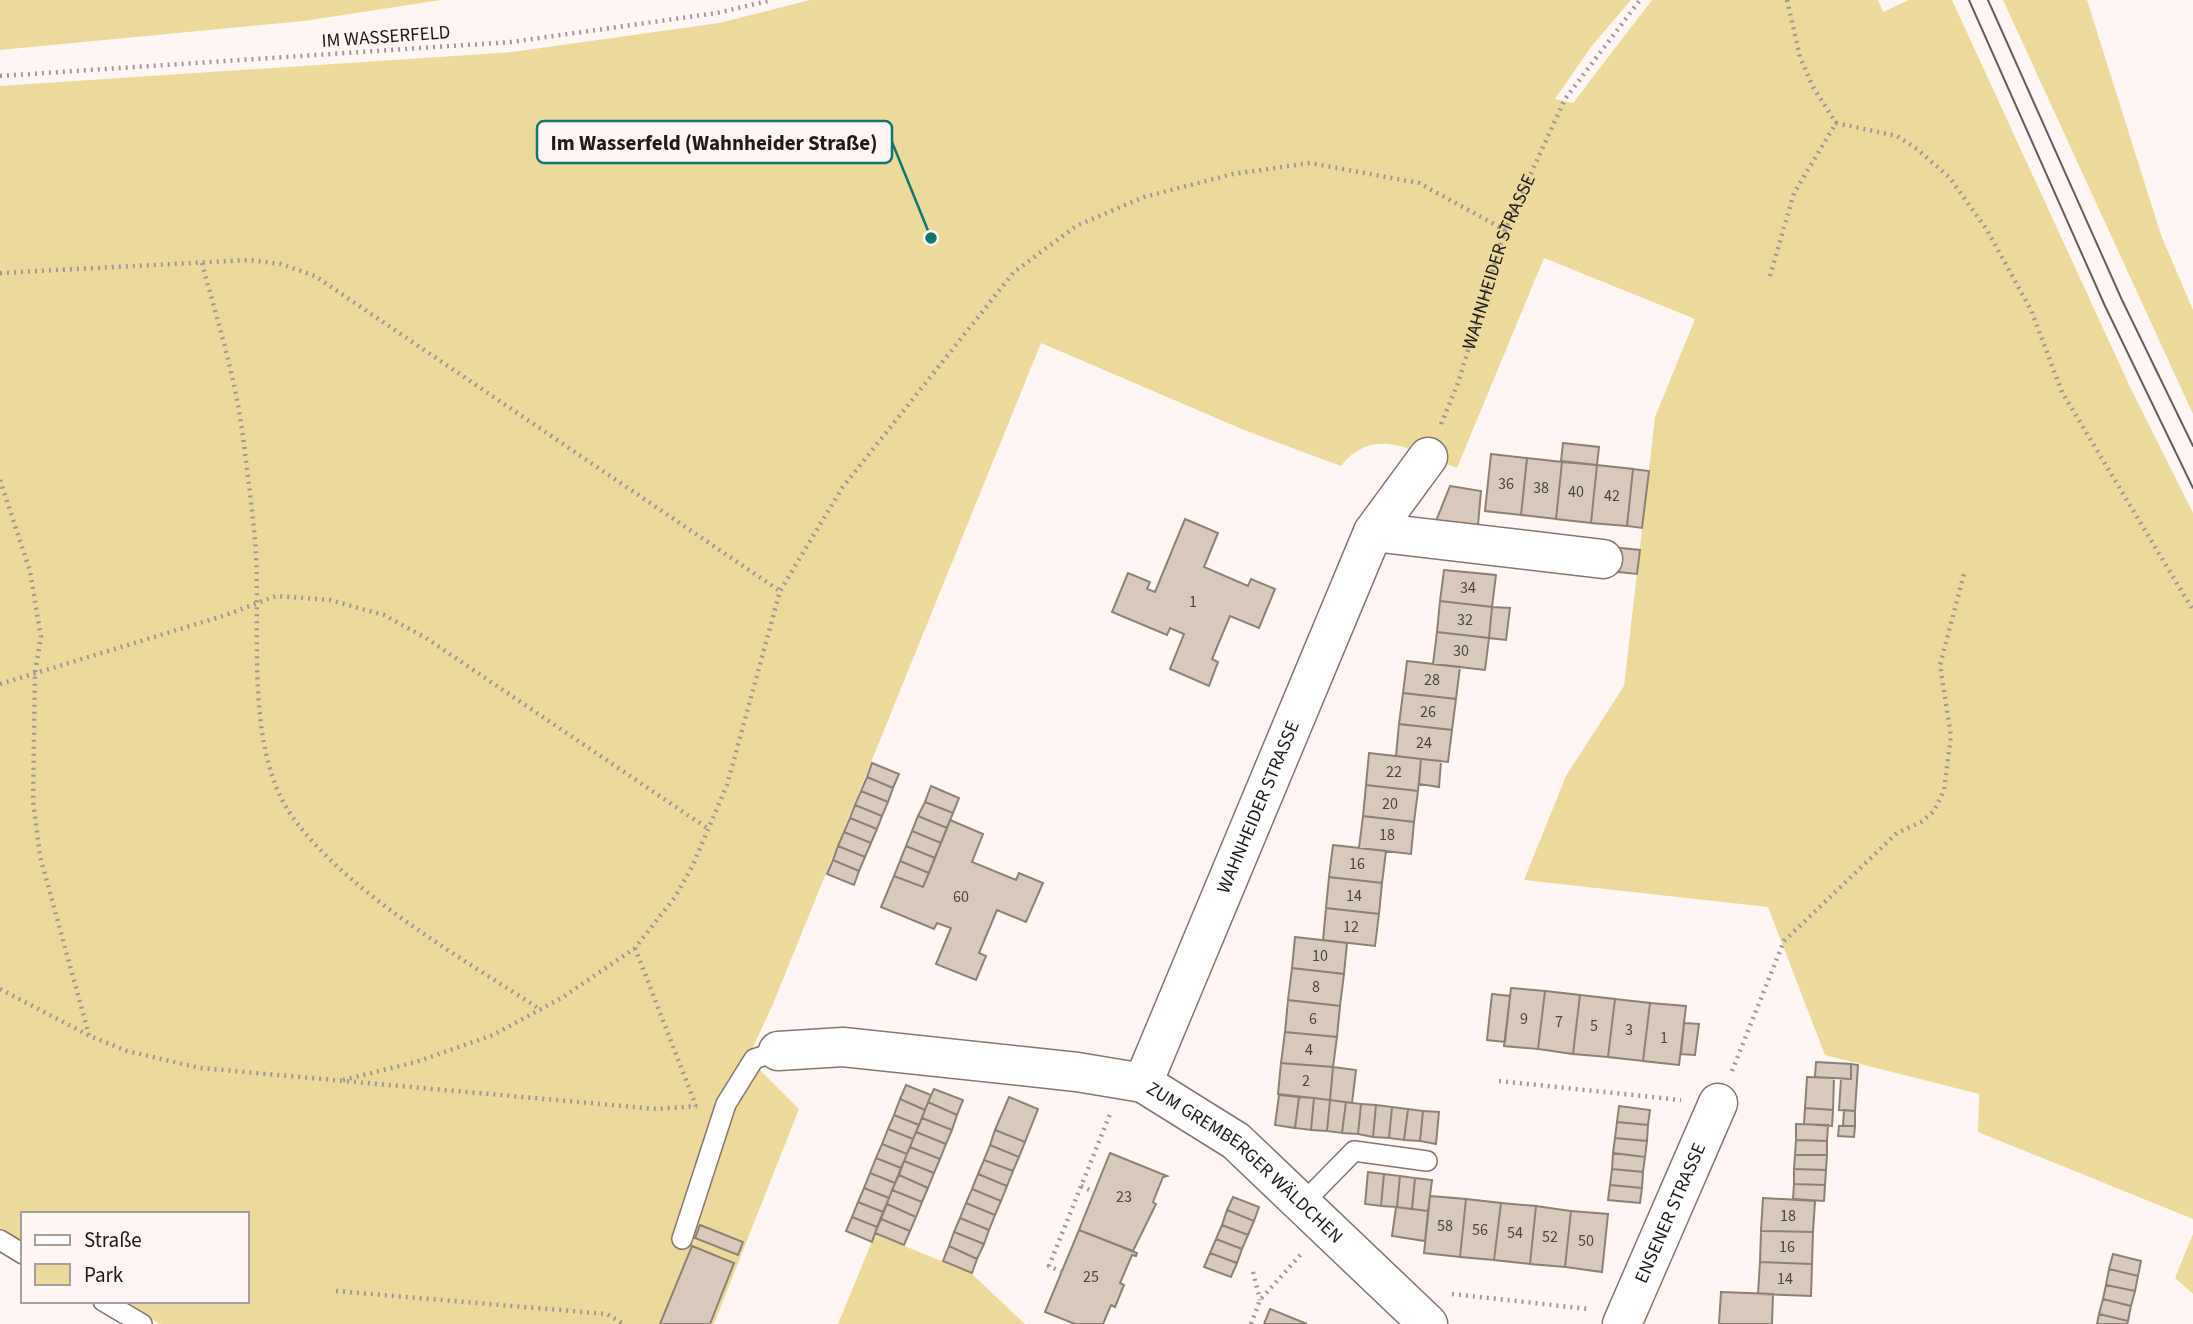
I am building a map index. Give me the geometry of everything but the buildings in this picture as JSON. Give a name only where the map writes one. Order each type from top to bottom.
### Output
[{"type":"street","name":"WAHNHEIDER STRASSE","points":[[1133,1081],[1373,532],[1428,457]]},
{"type":"street","points":[[1373,532],[1603,559]]},
{"type":"street","name":"ZUM GREMBERGER WÄLDCHEN","points":[[778,1051],[843,1047],[1133,1081],[1236,1140],[1315,1215],[1437,1309]]},
{"type":"street","name":"ENSENER STRASSE","points":[[1624,1319],[1717,1103]]},
{"type":"lane","points":[[682,1239],[726,1104],[754,1059],[778,1051]]},
{"type":"lane","points":[[1315,1215],[1354,1152],[1427,1161]]},
{"type":"lane","points":[[0,1240],[21,1253]]},
{"type":"lane","points":[[106,1303],[142,1324]]},
{"type":"path","name":"IM WASSERFELD","points":[[0,76],[511,42],[717,13],[772,0]]},
{"type":"path","name":"WAHNHEIDER STRASSE","points":[[1428,457],[1458,383],[1505,230],[1565,99],[1640,0]]},
{"type":"path","points":[[1787,0],[1800,57],[1813,87],[1836,123],[1897,136],[1917,149],[1950,178],[1987,230],[2031,310],[2062,392],[2193,610]]},
{"type":"path","points":[[1770,276],[1794,193],[1836,123]]},
{"type":"path","points":[[344,1080],[416,1062],[493,1035],[541,1010],[635,948],[675,897],[692,867],[727,785],[780,591],[842,488],[1014,272],[1076,226],[1144,197],[1233,174],[1310,163],[1419,183],[1505,230]]},
{"type":"path","points":[[0,273],[249,260],[281,264],[315,276],[780,591]]},
{"type":"path","points":[[202,263],[241,421],[254,533],[261,738],[276,784],[293,818],[331,860],[416,928],[541,1010]]},
{"type":"path","points":[[0,480],[30,571],[41,637],[35,672],[33,801],[40,856],[90,1036]]},
{"type":"path","points":[[1499,1082],[1717,1103],[1784,941],[1897,833],[1921,822],[1934,811],[1944,790],[1951,736],[1940,665],[1964,574]]},
{"type":"path","points":[[0,684],[257,605],[276,596],[330,600],[384,615],[426,639],[707,828]]},
{"type":"path","points":[[635,948],[696,1106]]},
{"type":"path","points":[[0,989],[90,1036],[127,1051],[200,1068],[656,1109],[726,1104]]},
{"type":"path","points":[[1062,1272],[1049,1266],[1081,1186],[1133,1081]]},
{"type":"path","points":[[1081,1186],[1094,1192]]},
{"type":"path","points":[[1251,1324],[1260,1300],[1315,1215]]},
{"type":"path","points":[[1253,1272],[1260,1300]]},
{"type":"path","points":[[336,1291],[607,1314],[623,1324]]},
{"type":"path","points":[[1437,1309],[1624,1319]]},
{"type":"green space","points":[[0,0],[441,0],[304,21],[0,50]]},
{"type":"green space","points":[[810,0],[1631,0],[1591,47],[1555,99],[1573,103],[1652,0],[1878,0],[1883,12],[1909,0],[1952,0],[2131,389],[2193,513],[2193,1219],[1978,1132],[1979,1094],[1825,1055],[1768,907],[1524,880],[1566,776],[1624,686],[1655,417],[1695,319],[1544,258],[1457,468],[1411,449],[1381,444],[1367,446],[1354,453],[1341,466],[1244,430],[1041,343],[773,1004],[748,1058],[799,1109],[714,1324],[161,1324],[121,1303],[248,1303],[248,1212],[21,1212],[21,1243],[0,1228],[0,86],[512,52],[719,23]]},
{"type":"green space","points":[[2003,0],[2087,0],[2161,235],[2193,310],[2193,414]]},
{"type":"green space","points":[[875,1234],[971,1273],[1025,1324],[838,1324]]},
{"type":"green space","points":[[2193,1234],[2193,1294],[2175,1278]]},
{"type":"tram line","points":[[1969,0],[2105,306],[2193,488]]},
{"type":"tram line","points":[[1988,0],[2122,300],[2193,446]]},
{"type":"place","name":"Im Wasserfeld (Wahnheider Straße)","points":[[931,238]]}]
